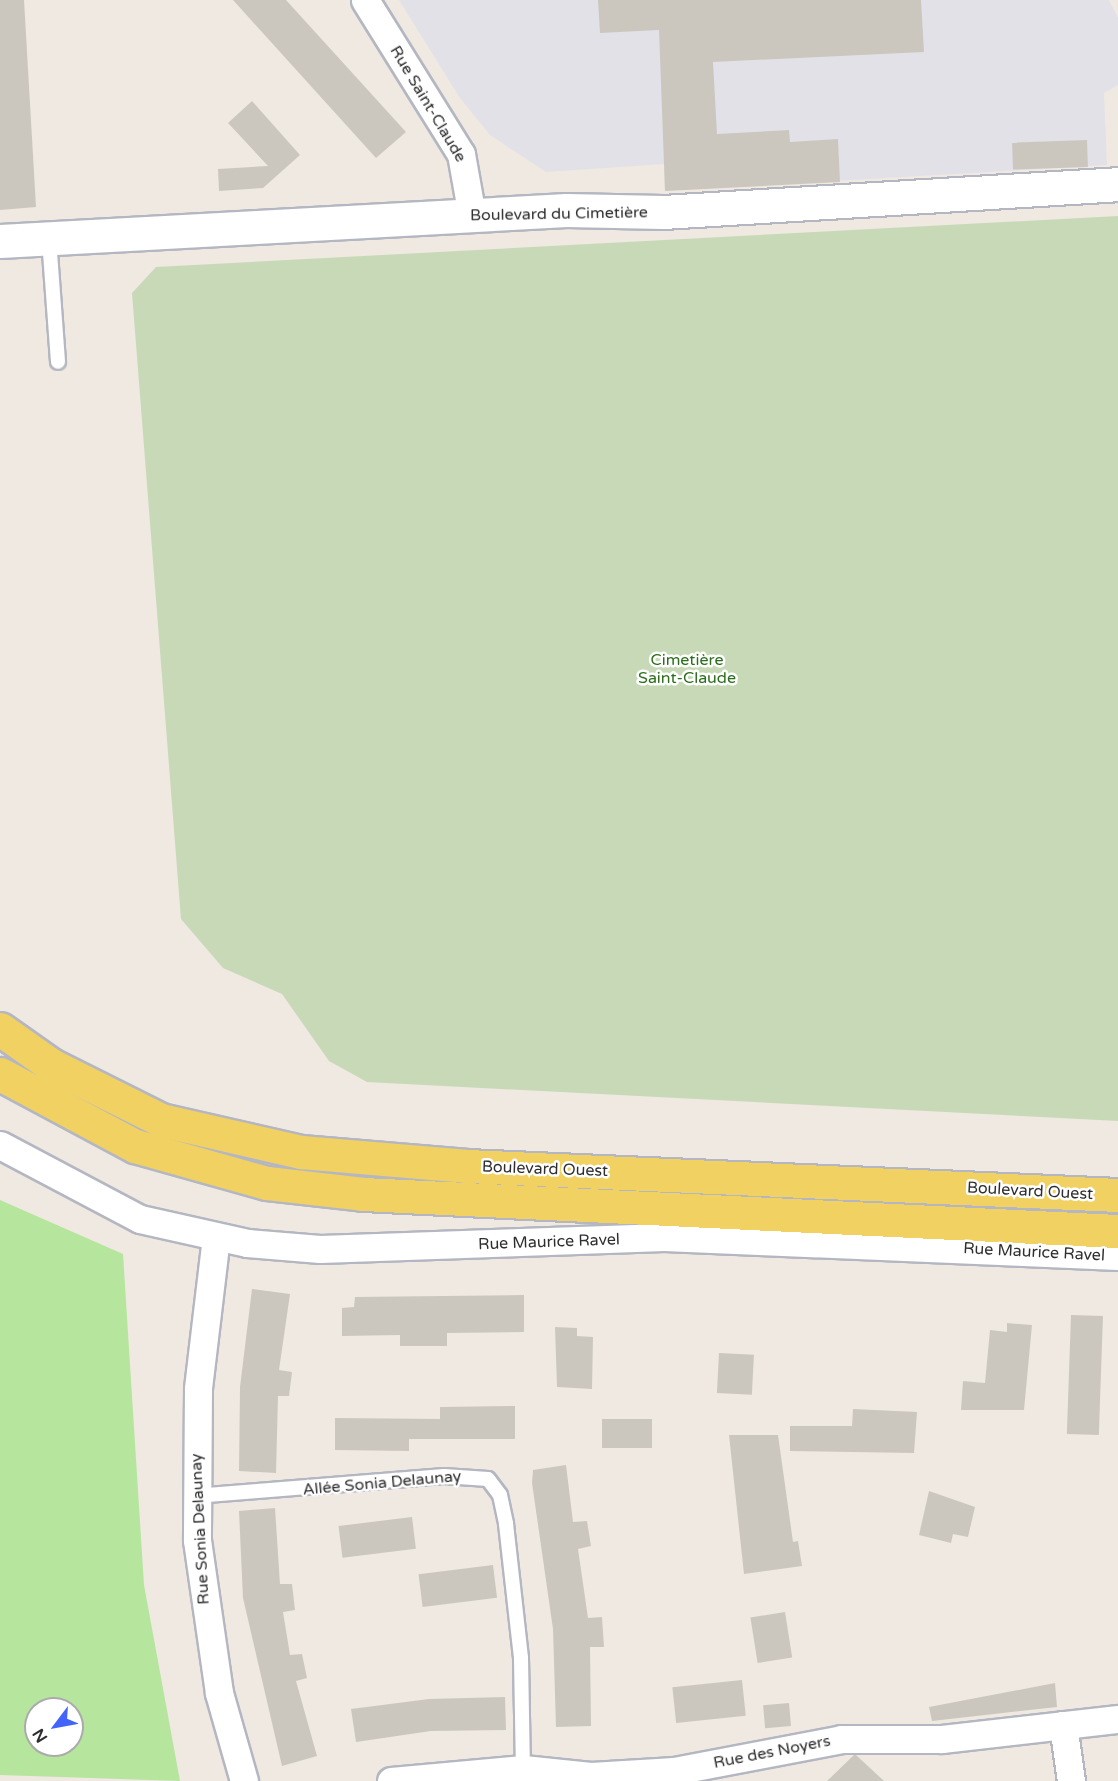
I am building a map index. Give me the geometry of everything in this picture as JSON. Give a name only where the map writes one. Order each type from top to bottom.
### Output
[{"type":"main road","name":"Boulevard Ouest","points":[[0,1029],[78,1079],[160,1120],[206,1133],[301,1152],[467,1166],[1118,1195]]},
{"type":"main road","name":"Boulevard Ouest","points":[[0,1074],[135,1146],[267,1183],[363,1194],[1118,1231]]},
{"type":"street","name":"Rue Saint-Claude","points":[[365,0],[461,154],[472,216]]},
{"type":"street","name":"Boulevard du Cimetière","points":[[0,241],[472,216],[663,212],[1118,184]]},
{"type":"street","name":"Rue Maurice Ravel","points":[[0,1145],[140,1219],[216,1237],[320,1249],[664,1237],[1118,1256]]},
{"type":"street","name":"Rue Sonia Delaunay","points":[[216,1237],[198,1389],[195,1496],[205,1616],[243,1781]]},
{"type":"street","name":"Rue des Noyers","points":[[406,1780],[523,1769],[591,1776],[674,1771],[841,1739],[942,1739],[1118,1719]]},
{"type":"street","points":[[1063,1725],[1071,1781]]},
{"type":"lane","points":[[49,239],[58,362]]},
{"type":"lane","name":"Allée Sonia Delaunay","points":[[195,1496],[444,1476],[488,1479],[500,1495],[506,1524],[521,1658],[523,1769]]},
{"type":"shaded area","points":[[399,0],[1109,0],[1118,18],[1118,85],[1104,93],[1107,165],[665,191],[664,164],[546,172],[490,135],[460,98]]},
{"type":"green space","name":"Cimetière Saint-Claude","points":[[1118,216],[1118,1121],[367,1082],[329,1061],[282,994],[223,968],[181,919],[132,293],[156,267]]},
{"type":"green space","points":[[0,1200],[123,1254],[144,1585],[180,1781],[0,1775]]},
{"type":"building","points":[[0,0],[24,0],[36,207],[0,210]]},
{"type":"building","points":[[233,0],[286,0],[406,132],[376,158]]},
{"type":"building","points":[[598,0],[921,0],[924,52],[713,62],[717,134],[789,130],[790,142],[838,139],[840,182],[665,191],[659,30],[600,33]]},
{"type":"building","points":[[252,101],[300,155],[263,188],[219,191],[218,169],[268,166],[228,123]]},
{"type":"building","points":[[1087,140],[1088,167],[1013,170],[1012,143]]},
{"type":"building","points":[[252,1289],[290,1294],[279,1370],[292,1372],[289,1396],[278,1396],[276,1473],[239,1471],[240,1387]]},
{"type":"building","points":[[524,1295],[524,1332],[447,1333],[447,1346],[400,1346],[400,1335],[342,1336],[342,1308],[354,1307],[355,1297]]},
{"type":"building","points":[[1071,1315],[1103,1316],[1099,1435],[1067,1434]]},
{"type":"building","points":[[1007,1323],[1032,1325],[1024,1410],[961,1410],[963,1381],[985,1383],[990,1330],[1007,1332]]},
{"type":"building","points":[[555,1327],[577,1328],[577,1336],[593,1337],[592,1389],[557,1387]]},
{"type":"building","points":[[719,1353],[754,1355],[752,1395],[717,1393]]},
{"type":"building","points":[[515,1406],[515,1439],[409,1439],[409,1451],[335,1450],[335,1418],[440,1419],[440,1407]]},
{"type":"building","points":[[853,1409],[917,1412],[914,1453],[790,1451],[790,1426],[852,1426]]},
{"type":"building","points":[[602,1419],[652,1419],[652,1448],[602,1448]]},
{"type":"building","points":[[729,1435],[778,1435],[793,1542],[798,1541],[802,1566],[744,1574]]},
{"type":"building","points":[[566,1465],[573,1522],[587,1521],[591,1546],[578,1549],[588,1618],[602,1617],[604,1647],[590,1647],[591,1726],[556,1727],[553,1629],[532,1483],[533,1470]]},
{"type":"building","points":[[929,1491],[975,1507],[968,1537],[953,1534],[951,1543],[919,1535]]},
{"type":"building","points":[[275,1508],[280,1584],[292,1584],[295,1610],[283,1612],[290,1655],[302,1654],[307,1678],[296,1681],[317,1756],[282,1766],[243,1598],[239,1511]]},
{"type":"building","points":[[412,1517],[416,1549],[342,1558],[339,1526]]},
{"type":"building","points":[[493,1565],[497,1598],[423,1607],[419,1574]]},
{"type":"building","points":[[785,1612],[792,1657],[758,1663],[750,1617]]},
{"type":"building","points":[[742,1680],[746,1716],[676,1723],[672,1687]]},
{"type":"building","points":[[1055,1683],[1057,1707],[932,1721],[929,1707]]},
{"type":"building","points":[[505,1697],[506,1730],[431,1731],[356,1742],[351,1709],[429,1699]]},
{"type":"building","points":[[789,1703],[791,1726],[765,1728],[763,1705]]},
{"type":"building","points":[[856,1755],[884,1781],[827,1781]]}]
